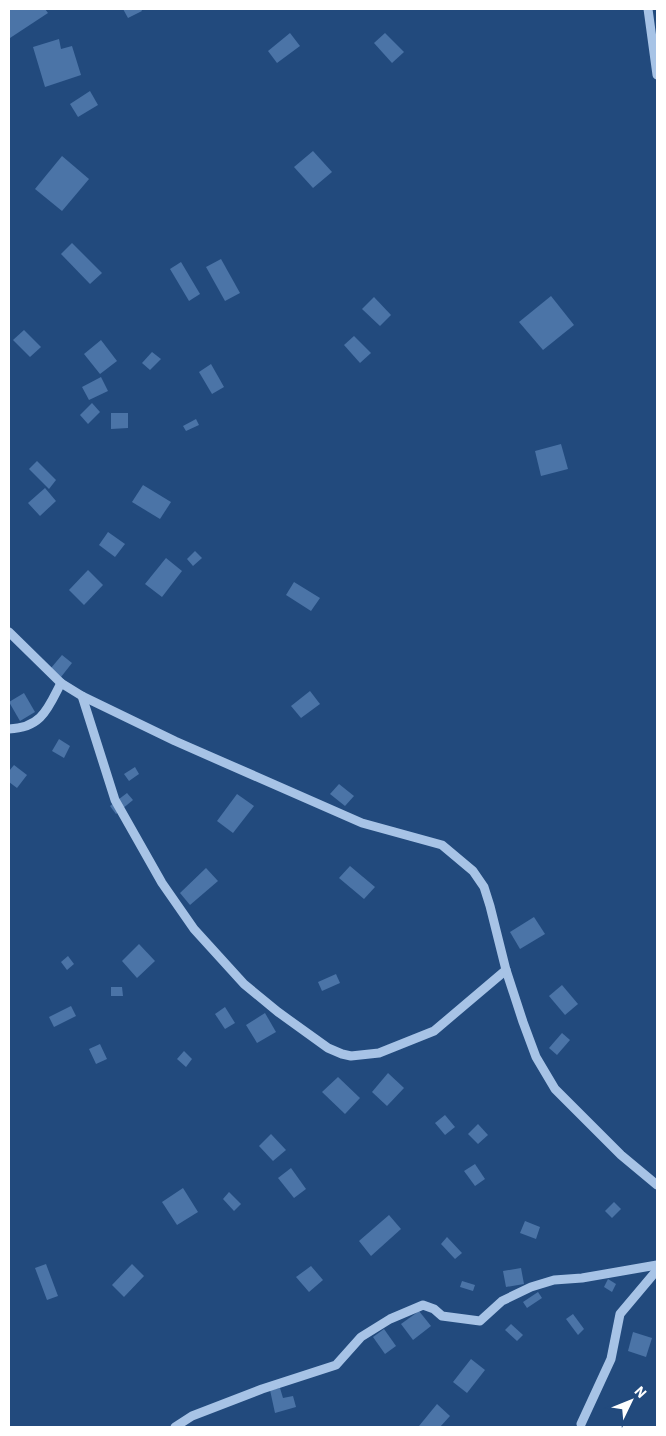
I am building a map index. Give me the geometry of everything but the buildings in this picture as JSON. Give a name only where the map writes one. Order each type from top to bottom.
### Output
[{"type":"street","points":[[648,9],[657,75]]},
{"type":"street","points":[[9,632],[61,683],[82,696],[175,742],[362,823],[442,845],[473,871],[484,888],[506,970],[536,1056],[555,1089],[621,1155],[657,1185]]},
{"type":"street","points":[[9,729],[21,728],[44,716],[61,683]]},
{"type":"street","points":[[82,696],[116,800],[162,883],[194,929],[244,984],[278,1012],[328,1048],[351,1056],[380,1053],[434,1031],[506,970]]},
{"type":"street","points":[[175,1427],[192,1416],[262,1389],[336,1365],[361,1337],[390,1319],[423,1305],[434,1309],[442,1316],[480,1321],[502,1301],[530,1287],[554,1280],[582,1278],[657,1265]]},
{"type":"street","points":[[581,1424],[611,1360],[620,1314],[657,1270]]}]
